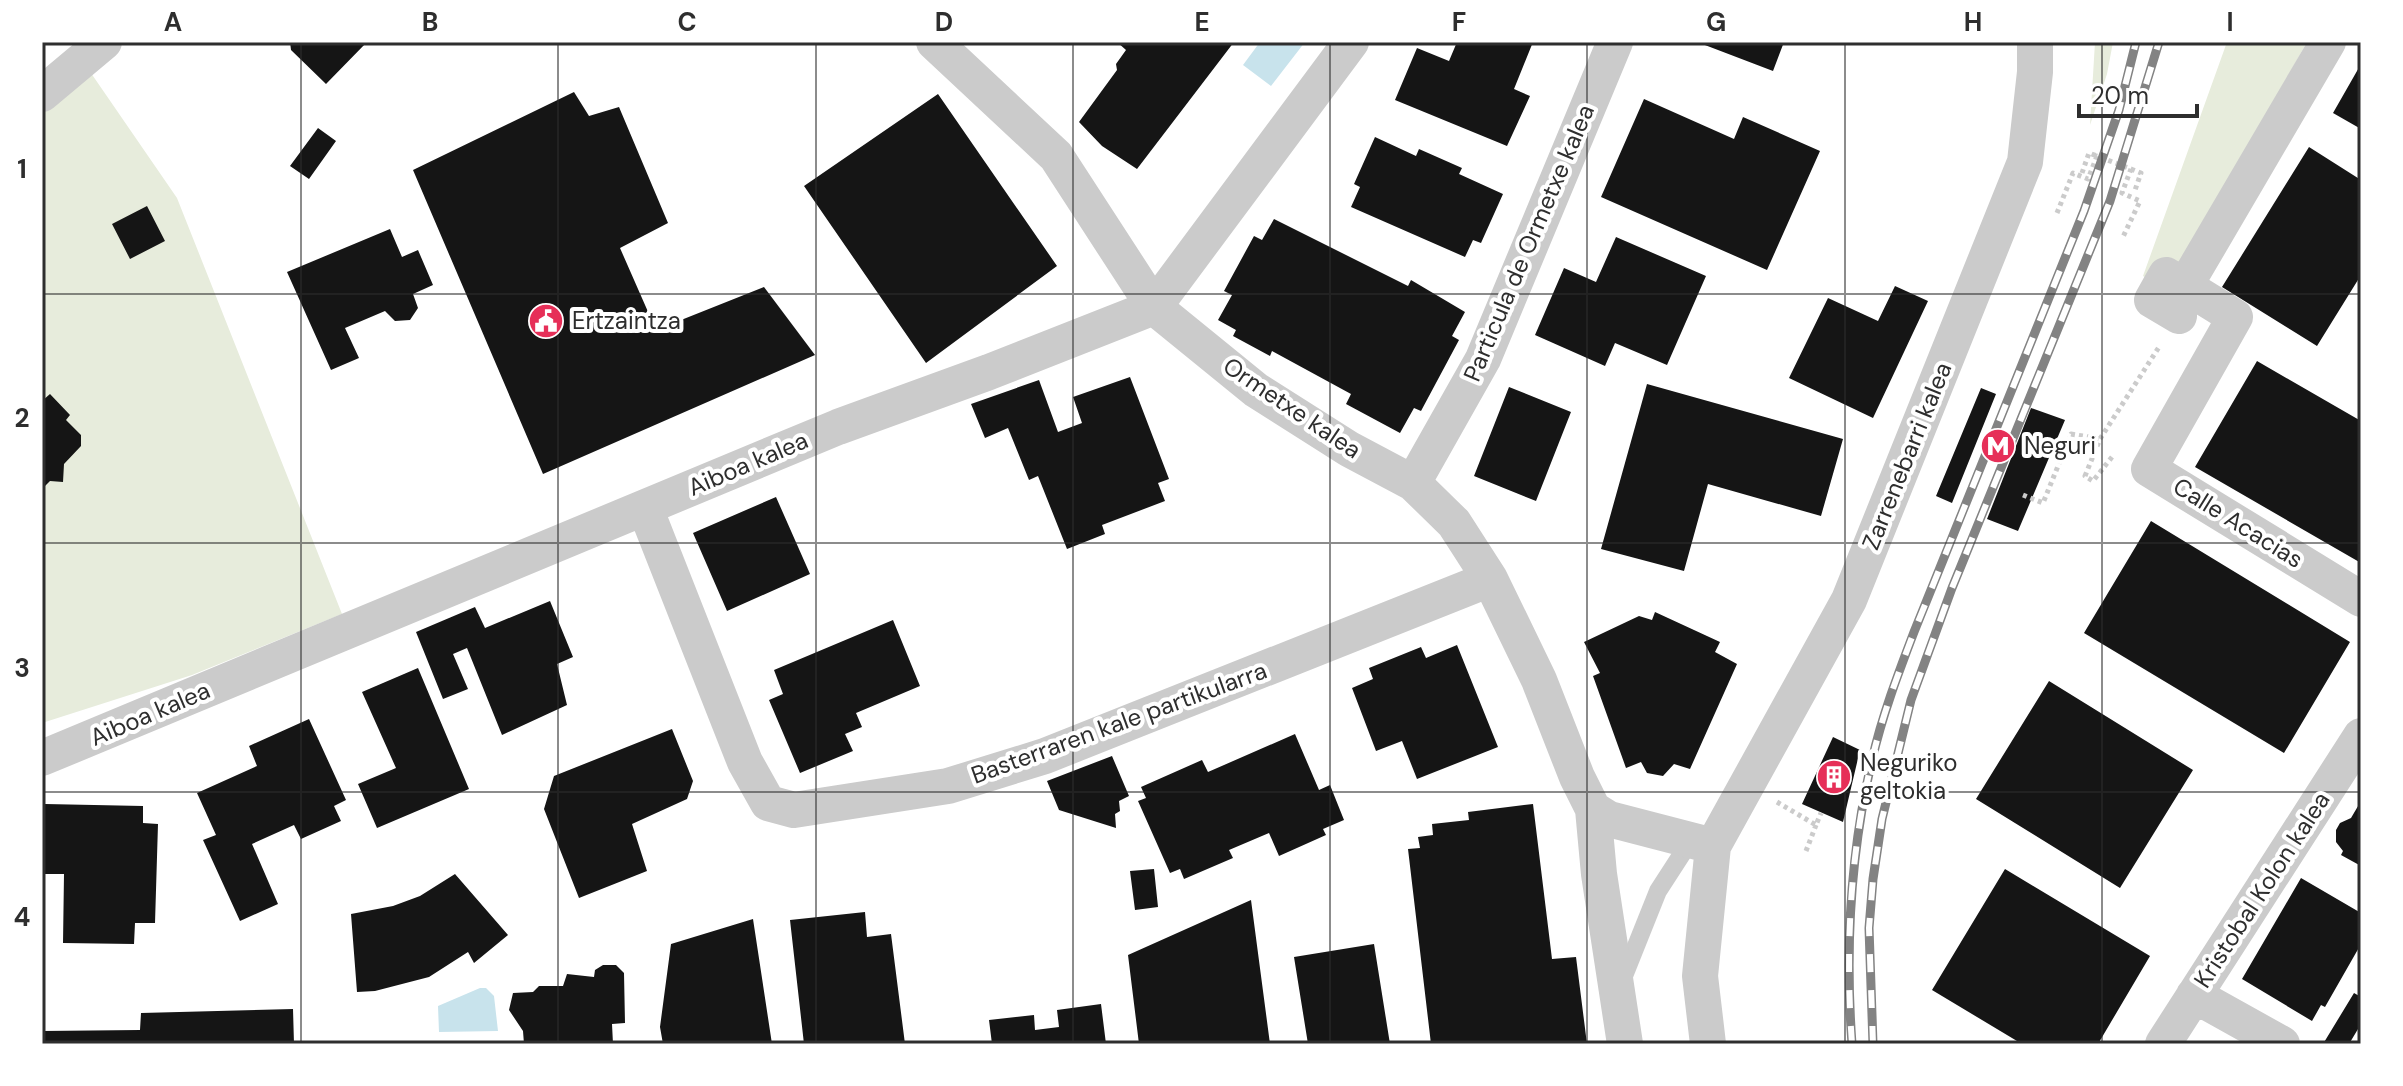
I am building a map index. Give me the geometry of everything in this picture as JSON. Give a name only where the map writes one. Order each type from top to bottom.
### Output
[{"type":"street","points":[[42,94],[104,42]]},
{"type":"street","name":"Ormetxe kalea","points":[[934,42],[1056,156],[1154,307],[1256,390],[1349,449],[1413,483],[1454,523],[1490,579],[1539,680],[1577,777],[1593,809]]},
{"type":"street","points":[[1154,307],[1351,42]]},
{"type":"street","name":"Particula de Ormetxe kalea","points":[[1413,483],[1483,359],[1615,42]]},
{"type":"street","name":"Zarrenebarri kalea","points":[[1702,843],[1749,785],[1849,600],[2025,162],[2035,72],[2035,42]]},
{"type":"street","name":"Calle Acacias","points":[[2328,42],[2182,301],[2235,317],[2149,469],[2361,599]]},
{"type":"street","name":"Aiboa kalea","points":[[42,758],[838,427],[1154,307]]},
{"type":"street","name":"Basterraren kale partikularra","points":[[645,508],[745,762],[768,803],[794,810],[948,786],[1045,756],[1490,579]]},
{"type":"street","name":"Kristobal Kolon kalea","points":[[2163,1044],[2361,736]]},
{"type":"street","points":[[1593,809],[1609,819],[1702,843],[1700,976],[1708,1044]]},
{"type":"street","points":[[1593,809],[1599,874],[1625,1044]]},
{"type":"street","points":[[1599,874],[1611,847],[1644,828]]},
{"type":"street","points":[[2194,995],[2282,1044]]},
{"type":"lane","points":[[1616,994],[1658,891],[1702,843]]},
{"type":"path","points":[[2082,173],[2089,153],[2141,173],[2135,190]]},
{"type":"path","points":[[2057,213],[2073,173],[2088,179],[2097,156]]},
{"type":"path","points":[[2122,239],[2140,201],[2122,193],[2131,169]]},
{"type":"path","points":[[2023,495],[2043,503],[2071,434],[2100,439],[2085,476],[2093,481],[2120,446]]},
{"type":"path","points":[[1749,785],[1816,825]]},
{"type":"path","points":[[1806,851],[1821,813]]},
{"type":"green space","points":[[2095,42],[2113,42],[2107,74],[2090,125]]},
{"type":"green space","points":[[2227,42],[2307,42],[2167,290],[2143,276]]},
{"type":"green space","points":[[82,60],[177,198],[342,614],[192,675],[42,723],[42,97]]},
{"type":"water","points":[[1260,42],[1305,42],[1271,86],[1243,65]]},
{"type":"water","points":[[486,988],[494,996],[498,1031],[439,1032],[438,1006]]},
{"type":"building","points":[[290,42],[367,42],[326,84],[291,50]]},
{"type":"building","points":[[1117,42],[1234,42],[1137,169],[1102,146],[1079,122],[1117,70],[1116,64],[1126,50]]},
{"type":"building","points":[[1457,42],[1533,42],[1514,89],[1530,96],[1507,146],[1395,100],[1417,48],[1449,61]]},
{"type":"building","points":[[1697,42],[1784,42],[1773,71]]},
{"type":"building","points":[[2361,64],[2361,129],[2333,113]]},
{"type":"building","points":[[574,92],[589,116],[619,107],[668,223],[620,248],[656,330],[764,287],[815,355],[543,474],[413,170]]},
{"type":"building","points":[[938,94],[1057,266],[926,363],[804,186]]},
{"type":"building","points":[[1644,99],[1734,139],[1743,117],[1820,151],[1767,270],[1601,197]]},
{"type":"building","points":[[318,128],[336,141],[309,179],[290,166]]},
{"type":"building","points":[[1375,137],[1416,156],[1419,149],[1462,168],[1459,174],[1503,194],[1481,243],[1473,240],[1465,257],[1351,207],[1360,187],[1354,184]]},
{"type":"building","points":[[2309,147],[2361,180],[2361,275],[2317,346],[2222,287]]},
{"type":"building","points":[[147,206],[165,241],[130,259],[112,224]]},
{"type":"building","points":[[1274,219],[1408,286],[1411,280],[1465,312],[1452,336],[1459,340],[1421,411],[1414,408],[1400,433],[1346,404],[1351,394],[1272,351],[1270,356],[1233,336],[1236,330],[1218,320],[1232,295],[1224,291],[1254,236],[1262,240]]},
{"type":"building","points":[[390,229],[402,257],[418,250],[433,285],[413,294],[418,308],[410,320],[395,321],[385,311],[345,328],[359,358],[331,370],[287,272]]},
{"type":"building","points":[[1616,237],[1706,276],[1667,365],[1615,343],[1605,366],[1535,335],[1564,268],[1596,282]]},
{"type":"building","points":[[1895,286],[1928,301],[1873,418],[1789,378],[1828,298],[1878,321]]},
{"type":"building","points":[[2257,361],[2361,421],[2361,563],[2195,467]]},
{"type":"building","points":[[1130,377],[1169,479],[1158,483],[1165,501],[1102,525],[1105,534],[1067,549],[1038,476],[1029,480],[1008,428],[985,438],[971,404],[1039,380],[1058,432],[1082,423],[1073,397]]},
{"type":"building","points":[[1647,384],[1843,439],[1821,516],[1708,484],[1684,571],[1601,549]]},
{"type":"building","points":[[1509,387],[1571,412],[1536,501],[1474,476]]},
{"type":"building","points":[[1981,388],[1996,394],[1952,503],[1936,496]]},
{"type":"building","points":[[50,394],[70,415],[66,420],[81,435],[81,446],[64,464],[63,482],[50,481],[42,489],[42,401]]},
{"type":"building","points":[[2031,408],[2065,420],[2018,531],[1987,519]]},
{"type":"building","points":[[776,497],[810,574],[727,611],[693,533]]},
{"type":"building","points":[[2151,521],[2350,642],[2284,753],[2084,633]]},
{"type":"building","points":[[550,601],[573,657],[557,664],[567,705],[502,735],[467,648],[453,654],[468,689],[443,699],[416,632],[475,607],[485,628]]},
{"type":"building","points":[[1655,612],[1720,642],[1715,652],[1737,664],[1690,769],[1674,764],[1663,776],[1647,773],[1641,762],[1626,768],[1593,676],[1600,673],[1584,642],[1639,616],[1652,620]]},
{"type":"building","points":[[893,620],[920,686],[856,713],[862,727],[845,734],[853,751],[800,773],[769,700],[783,694],[774,670]]},
{"type":"building","points":[[1457,645],[1498,747],[1417,779],[1402,741],[1376,751],[1352,688],[1373,679],[1369,668],[1421,647],[1426,658]]},
{"type":"building","points":[[418,668],[469,789],[377,828],[358,784],[396,768],[362,692]]},
{"type":"building","points":[[2049,681],[2193,770],[2120,888],[1976,799]]},
{"type":"building","points":[[309,719],[346,800],[334,806],[341,821],[301,839],[294,825],[252,844],[278,904],[240,921],[203,840],[216,835],[197,793],[257,766],[249,746]]},
{"type":"building","points":[[672,729],[693,781],[687,799],[632,824],[647,871],[579,898],[544,809],[554,776]]},
{"type":"building","points":[[1295,734],[1319,790],[1330,785],[1344,820],[1323,829],[1326,835],[1279,856],[1269,833],[1229,850],[1233,858],[1184,879],[1180,869],[1170,873],[1138,801],[1146,798],[1141,787],[1202,760],[1208,772]]},
{"type":"building","name":"Neguriko geltokia","points":[[1833,737],[1860,750],[1843,822],[1802,804]]},
{"type":"building","points":[[1112,756],[1129,796],[1119,801],[1120,811],[1115,814],[1116,828],[1059,810],[1047,781]]},
{"type":"building","points":[[2361,801],[2361,866],[2341,855],[2343,851],[2336,842],[2336,830],[2340,823],[2351,818]]},
{"type":"building","points":[[45,804],[143,806],[143,823],[158,824],[155,923],[135,923],[134,944],[63,943],[64,874],[44,874]]},
{"type":"building","points":[[1533,804],[1552,959],[1576,957],[1587,1044],[1431,1044],[1408,849],[1420,848],[1418,837],[1433,835],[1432,824],[1469,820],[1468,812]]},
{"type":"building","points":[[1154,869],[1158,907],[1135,910],[1130,871]]},
{"type":"building","points":[[2005,869],[2150,956],[2098,1044],[2022,1044],[1932,990]]},
{"type":"building","points":[[455,874],[508,935],[474,963],[468,952],[429,977],[375,991],[357,992],[351,914],[393,906],[420,896]]},
{"type":"building","points":[[2301,878],[2361,913],[2361,944],[2325,1007],[2321,1005],[2312,1021],[2242,979]]},
{"type":"building","points":[[1251,900],[1270,1044],[1139,1044],[1128,955]]},
{"type":"building","points":[[865,912],[867,937],[891,934],[905,1044],[804,1044],[790,920]]},
{"type":"building","points":[[753,919],[772,1044],[663,1044],[660,1027],[671,944]]},
{"type":"building","points":[[1374,944],[1390,1044],[1308,1044],[1294,957]]},
{"type":"building","points":[[603,965],[616,965],[624,973],[625,1023],[612,1024],[613,1044],[524,1044],[523,1031],[509,1010],[513,993],[533,992],[539,986],[563,986],[567,974],[594,977],[595,970]]},
{"type":"building","points":[[2354,993],[2361,997],[2361,1024],[2349,1044],[2323,1044]]},
{"type":"building","points":[[1101,1004],[1106,1044],[992,1044],[989,1020],[1034,1015],[1035,1030],[1059,1027],[1057,1010]]},
{"type":"building","points":[[293,1009],[294,1044],[42,1044],[42,1031],[140,1030],[141,1013]]},
{"type":"railway","points":[[1852,1044],[1849,937],[1854,866],[1865,795],[1881,727],[1914,632],[2084,211],[2119,110],[2136,42]]},
{"type":"railway","points":[[1873,1044],[1869,928],[1873,879],[1882,819],[1911,700],[1952,588],[2110,201],[2159,42]]},
{"type":"place","name":"Ertzaintza","points":[[546,321]]},
{"type":"place","name":"Neguri","points":[[1998,446]]},
{"type":"place","name":"Neguriko geltokia","points":[[1834,777]]}]
